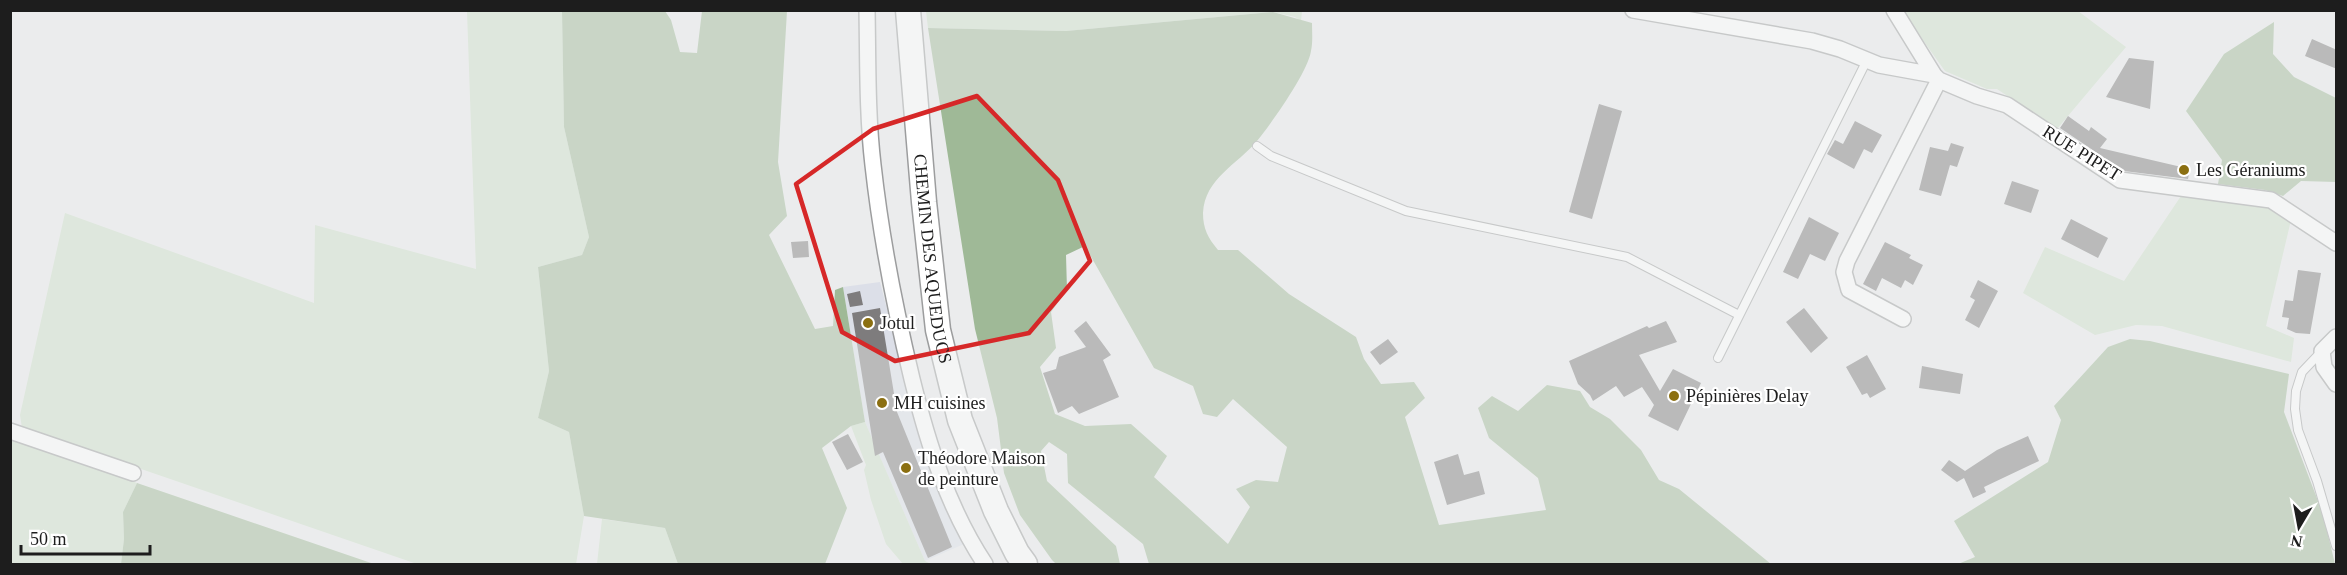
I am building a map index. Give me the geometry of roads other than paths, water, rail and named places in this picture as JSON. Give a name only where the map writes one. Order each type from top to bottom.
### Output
[{"type":"main road","name":"CHEMIN DES AQUEDUCS","points":[[908,10],[926,223],[938,330],[960,420],[996,511],[1025,564]]},
{"type":"street","points":[[867,10],[872,163],[886,261],[905,348],[932,452],[945,488],[970,543],[985,564]]},
{"type":"street","name":"RUE PIPET","points":[[1633,10],[1812,41],[1879,64],[1937,77],[1977,96],[2007,105],[2120,180],[2271,200],[2337,243]]},
{"type":"street","points":[[1894,10],[1937,77],[1847,261],[1844,272],[1849,290],[1903,319]]},
{"type":"street","points":[[2337,337],[2322,351],[2324,367],[2337,384]]},
{"type":"street","points":[[10,431],[133,473]]},
{"type":"lane","points":[[1718,358],[1867,60]]},
{"type":"lane","points":[[1257,146],[1271,156],[1406,211],[1627,257],[1739,315]]},
{"type":"lane","points":[[2322,351],[2302,372],[2296,391],[2295,409],[2298,430],[2337,546]]},
{"type":"place","name":"Les Géraniums","points":[[2184,170]]},
{"type":"place","name":"Jotul","points":[[868,323]]},
{"type":"place","name":"Pépinières Delay","points":[[1674,396]]},
{"type":"place","name":"MH cuisines","points":[[882,403]]},
{"type":"place","name":"Théodore Maison de peinture","points":[[906,468]]}]
